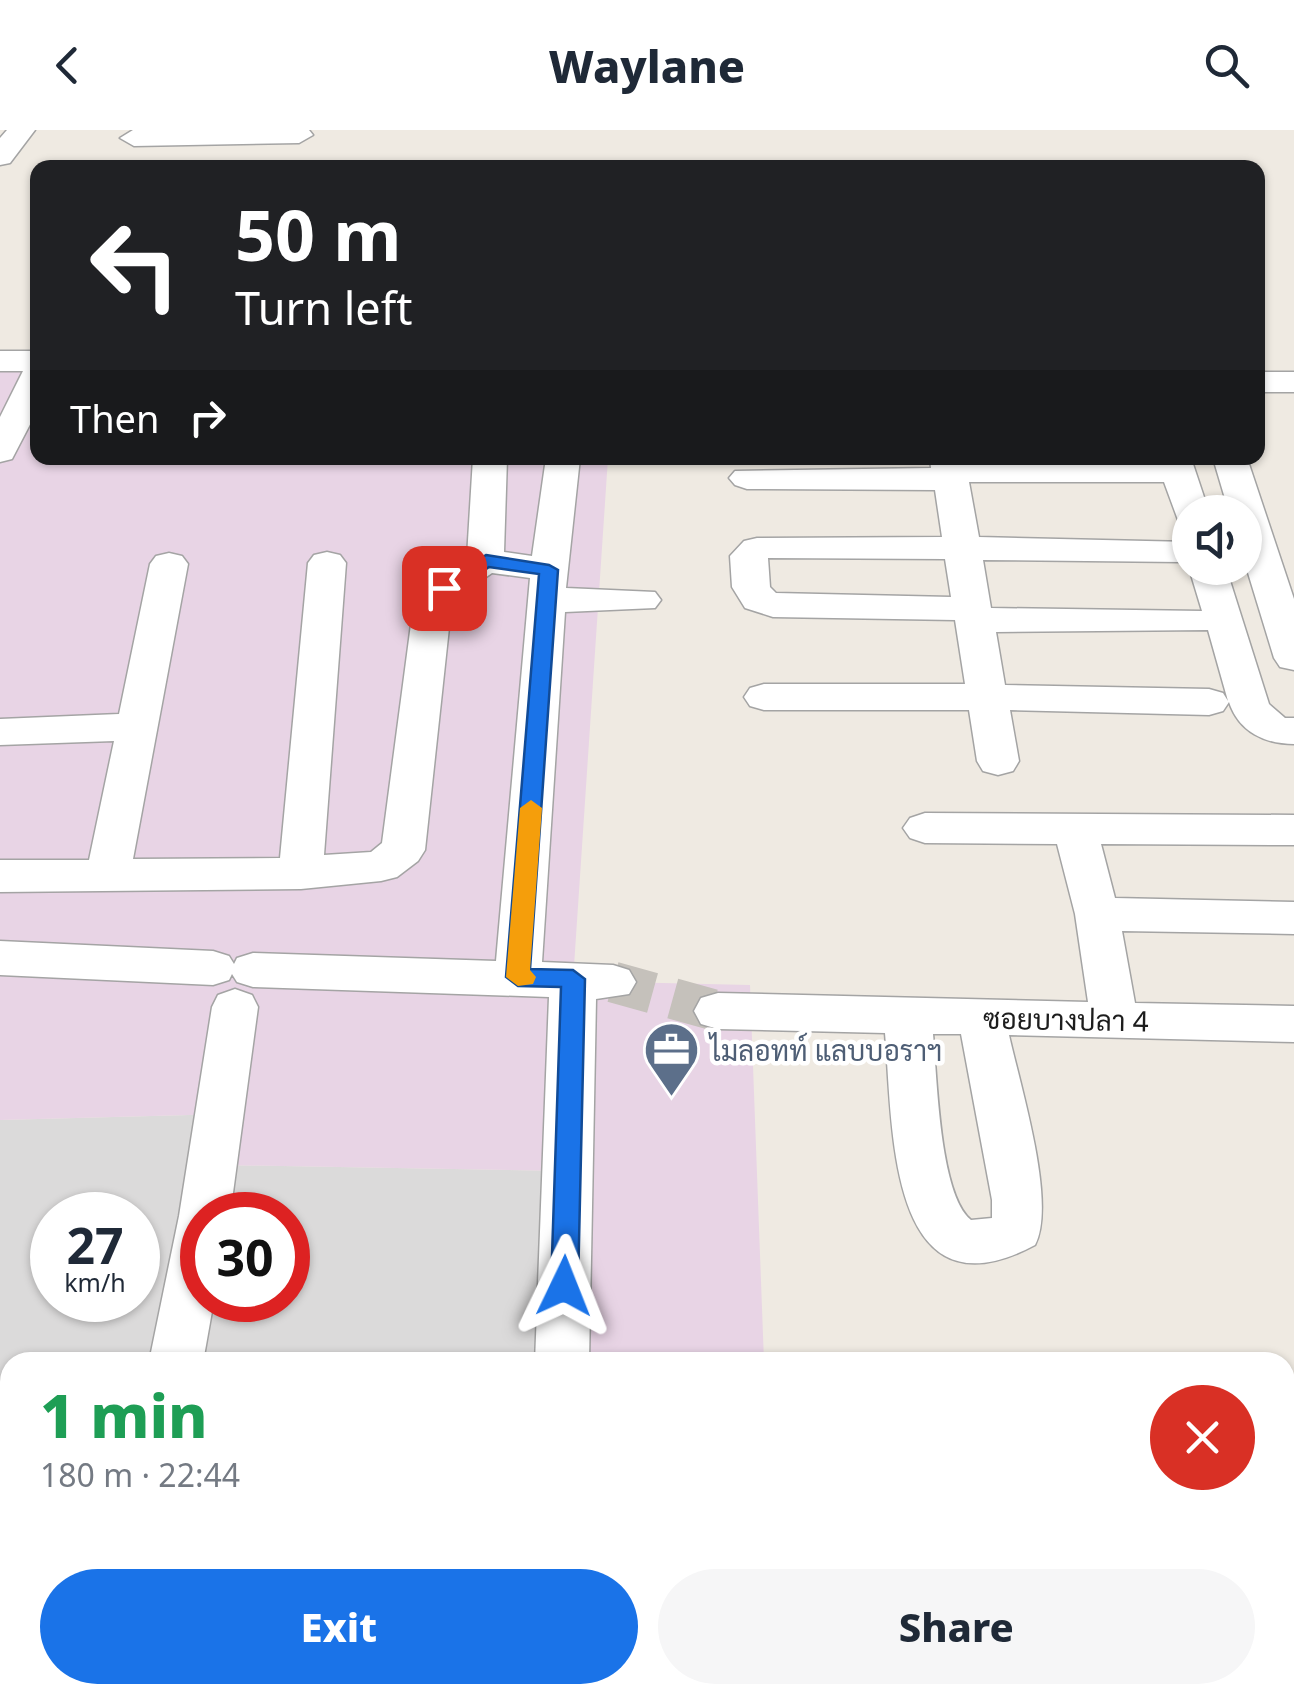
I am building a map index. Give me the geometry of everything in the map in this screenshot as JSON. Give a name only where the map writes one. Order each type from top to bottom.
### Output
[{"type":"street","points":[[0,156],[21,130]]},
{"type":"street","points":[[125,160],[135,134],[299,135]]},
{"type":"street","points":[[0,361],[30,361]]},
{"type":"street","points":[[0,452],[30,390]]},
{"type":"street","points":[[486,561],[490,465]]},
{"type":"street","points":[[518,977],[548,585],[562,465]]},
{"type":"street","points":[[747,478],[985,465]]},
{"type":"street","points":[[1176,465],[1186,495]]},
{"type":"street","points":[[1232,465],[1294,658]]},
{"type":"street","points":[[949,469],[998,761]]},
{"type":"street","points":[[1172,558],[961,549],[758,549],[749,556],[751,588],[758,600],[774,604],[1196,620]]},
{"type":"street","points":[[486,561],[548,585],[642,600]]},
{"type":"street","points":[[0,876],[301,873],[381,866],[403,850],[432,609],[444,588],[486,561]]},
{"type":"street","points":[[301,873],[326,563]]},
{"type":"street","points":[[108,875],[169,564]]},
{"type":"street","points":[[1204,585],[1251,709],[1275,731],[1294,731]]},
{"type":"street","points":[[764,697],[1208,702]]},
{"type":"street","points":[[0,732],[137,727]]},
{"type":"street","points":[[925,828],[1294,830]]},
{"type":"street","points":[[1075,829],[1097,914],[1115,1020]]},
{"type":"street","points":[[1097,914],[1294,918]]},
{"type":"street","points":[[0,958],[234,981],[518,977],[593,980],[563,1352]]},
{"type":"street","points":[[206,1192],[234,981]]},
{"type":"street","name":"ซอยบางปลา 4","points":[[718,1011],[1294,1024]]},
{"type":"street","points":[[907,1016],[928,1197],[942,1226],[962,1241],[998,1242],[1017,1230],[1018,1200],[982,1018]]},
{"type":"street","points":[[178,1352],[184,1322]]},
{"type":"shaded area","points":[[0,361],[30,361],[30,465],[608,465],[573,981],[750,985],[764,1352],[563,1352],[567,1171],[218,1165],[227,1114],[0,1120]]},
{"type":"shaded area","points":[[228,1114],[219,1165],[568,1171],[563,1352],[0,1352],[0,1120]]},
{"type":"tunnel","points":[[613,982],[718,1011]]},
{"type":"slow traffic","points":[[525,977],[518,977],[531,808]]},
{"type":"place","name":"ไมลอทท์ แลบบอราฯ","points":[[671,1099]]},
{"type":"route","points":[[444,588],[486,561],[549,570],[518,977],[573,979],[564,1286]]}]
